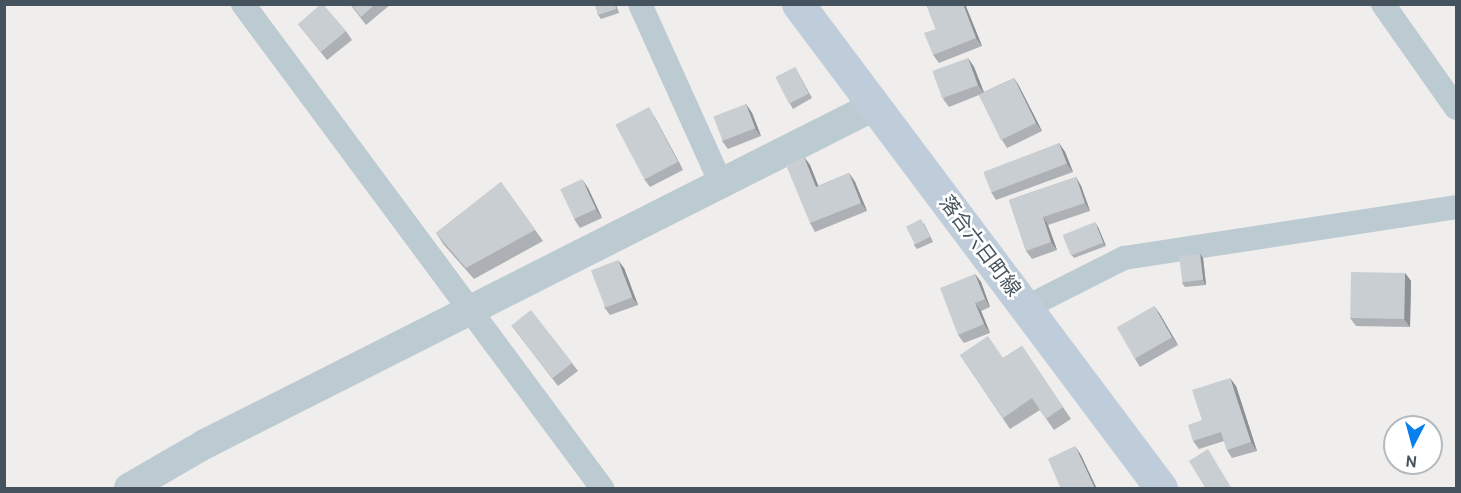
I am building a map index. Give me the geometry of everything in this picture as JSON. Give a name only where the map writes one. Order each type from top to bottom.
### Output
[{"type":"main road","name":"落合六日町線","points":[[798,4],[1161,489]]},
{"type":"street","points":[[243,4],[472,310],[602,489]]},
{"type":"street","points":[[640,4],[722,183]]},
{"type":"street","points":[[1383,4],[1456,108]]},
{"type":"street","points":[[129,489],[205,444],[874,106]]},
{"type":"street","points":[[1027,307],[1124,258],[1456,207]]},
{"type":"building","points":[[321,4],[346,31],[321,52],[298,24]]},
{"type":"building","points":[[351,4],[375,4],[361,17]]},
{"type":"building","points":[[595,4],[615,4],[616,9],[598,15]]},
{"type":"building","points":[[926,4],[963,4],[976,38],[933,55],[924,33],[936,29]]},
{"type":"building","points":[[968,58],[978,85],[942,98],[932,71]]},
{"type":"building","points":[[795,67],[809,94],[789,104],[775,77]]},
{"type":"building","points":[[1014,78],[1036,123],[1001,140],[979,95]]},
{"type":"building","points":[[746,104],[755,128],[723,141],[713,117]]},
{"type":"building","points":[[649,107],[678,162],[645,180],[615,125]]},
{"type":"building","points":[[1059,143],[1067,164],[991,193],[983,172]]},
{"type":"building","points":[[804,157],[816,187],[849,173],[861,203],[810,223],[786,165]]},
{"type":"building","points":[[1076,177],[1085,203],[1043,217],[1051,242],[1026,251],[1009,200]]},
{"type":"building","points":[[582,179],[596,209],[574,219],[560,189]]},
{"type":"building","points":[[501,182],[535,230],[466,268],[436,233]]},
{"type":"building","points":[[921,219],[930,237],[915,245],[906,227]]},
{"type":"building","points":[[1095,222],[1103,242],[1071,256],[1063,235]]},
{"type":"building","points":[[1200,254],[1203,280],[1182,282],[1179,257]]},
{"type":"building","points":[[618,260],[632,297],[605,308],[591,270]]},
{"type":"building","points":[[1351,272],[1405,273],[1404,319],[1350,318]]},
{"type":"building","points":[[975,274],[985,299],[975,303],[984,324],[958,335],[940,288]]},
{"type":"building","points":[[1154,306],[1172,337],[1135,359],[1117,328]]},
{"type":"building","points":[[531,310],[572,363],[553,378],[511,325]]},
{"type":"building","points":[[988,336],[1003,358],[1022,346],[1063,407],[1046,419],[1032,398],[1003,418],[960,355]]},
{"type":"building","points":[[1230,378],[1251,442],[1227,450],[1221,432],[1193,441],[1188,425],[1202,420],[1192,390]]},
{"type":"building","points":[[1075,446],[1095,489],[1061,489],[1048,459]]},
{"type":"building","points":[[1208,449],[1232,489],[1206,489],[1189,461]]}]
